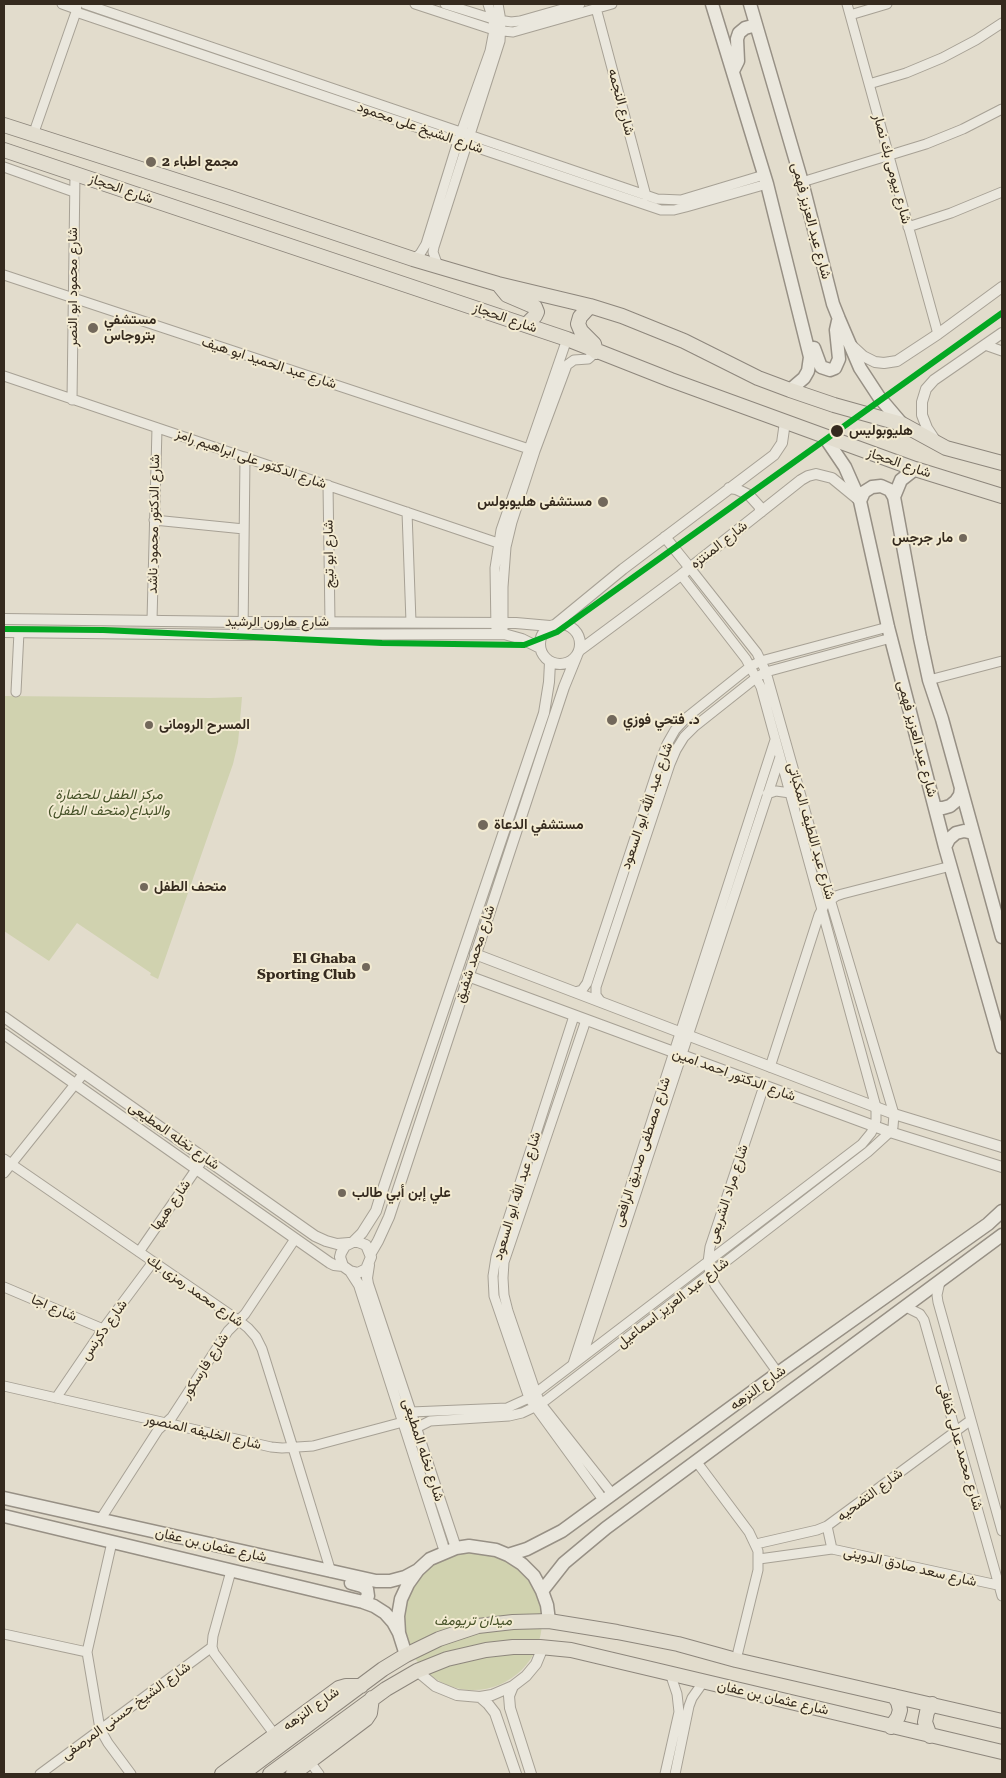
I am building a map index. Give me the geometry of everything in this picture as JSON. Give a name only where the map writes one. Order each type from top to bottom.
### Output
[{"type":"main road","points":[[712,4],[734,71],[765,179],[806,334],[810,364],[804,378],[790,390]]},
{"type":"main road","name":"شارع عبد العزيز فهمى","points":[[750,4],[802,182],[833,304],[860,368],[879,397],[902,424]]},
{"type":"main road","points":[[734,71],[738,61],[737,39],[739,33],[744,28],[756,25]]},
{"type":"main road","name":"شارع الحجاز","points":[[4,124],[414,259],[498,284],[590,306],[653,328],[758,378],[834,405],[902,424],[946,448],[1002,463]]},
{"type":"main road","name":"شارع الحجاز","points":[[4,150],[567,339],[596,352],[784,422],[915,469],[1002,496]]},
{"type":"main road","points":[[498,284],[507,295],[535,307],[537,312],[526,326]]},
{"type":"main road","points":[[590,306],[580,317],[578,324],[594,344],[596,352]]},
{"type":"main road","points":[[806,334],[813,344],[818,363],[821,367],[830,370],[835,368],[840,359],[836,330],[839,319]]},
{"type":"main road","name":"شارع عبد العزيز فهمى","points":[[824,436],[845,467],[860,501],[889,632],[945,847],[1002,1047]]},
{"type":"main road","points":[[894,497],[901,480],[915,469]]},
{"type":"main road","points":[[860,501],[864,492],[872,487],[882,486],[890,490],[894,497]]},
{"type":"main road","name":"شارع عبد العزيز فهمى","points":[[894,497],[929,680],[942,719],[1002,937]]},
{"type":"main road","points":[[935,808],[943,808],[956,802],[961,788]]},
{"type":"main road","points":[[945,847],[949,839],[956,833],[964,831],[973,833]]},
{"type":"main road","name":"شارع النزهه","points":[[508,1555],[545,1541],[562,1531],[778,1373],[988,1224],[1002,1211]]},
{"type":"main road","name":"شارع النزهه","points":[[542,1591],[552,1576],[577,1551],[1002,1235]]},
{"type":"main road","name":"شارع عثمان بن عفان","points":[[4,1498],[376,1581],[390,1581],[405,1577],[418,1570]]},
{"type":"main road","name":"شارع عثمان بن عفان","points":[[4,1516],[363,1602],[374,1606],[384,1613],[393,1622],[399,1633]]},
{"type":"main road","points":[[242,1774],[382,1669],[406,1654],[440,1639],[478,1626],[512,1622],[549,1621],[542,1591],[534,1576],[522,1564],[508,1555],[483,1547],[469,1546],[450,1550],[430,1559],[418,1570],[408,1584],[401,1599],[398,1616],[399,1633],[406,1654]]},
{"type":"main road","points":[[334,1572],[343,1580],[366,1589],[368,1596],[363,1602]]},
{"type":"main road","name":"شارع عثمان بن عفان","points":[[549,1621],[678,1644],[736,1660],[1002,1721]]},
{"type":"main road","name":"شارع النزهه","points":[[270,1774],[372,1698],[416,1671],[447,1659],[486,1650],[543,1647]]},
{"type":"main road","name":"شارع عثمان بن عفان","points":[[543,1647],[571,1650],[1002,1752]]},
{"type":"main road","name":"شارع النزهه","points":[[222,1774],[339,1688],[361,1686]]},
{"type":"main road","points":[[891,1727],[898,1717],[900,1710],[894,1696]]},
{"type":"main road","points":[[293,1774],[366,1718],[370,1713],[372,1698]]},
{"type":"main road","points":[[930,1736],[925,1722],[927,1712],[932,1704]]},
{"type":"street","name":"شارع الشيخ على محمود","points":[[62,4],[657,200],[681,200],[765,179]]},
{"type":"street","name":"شارع الشيخ على محمود","points":[[85,4],[661,210],[674,210],[686,207],[765,179]]},
{"type":"street","points":[[415,4],[498,31],[512,32],[612,4]]},
{"type":"street","points":[[446,4],[497,20],[520,21],[567,6],[580,4]]},
{"type":"street","points":[[488,4],[497,20]]},
{"type":"street","points":[[438,266],[433,252],[434,246],[464,138],[490,51],[498,31],[498,4]]},
{"type":"street","name":"شارع بيومى بك نصار","points":[[847,4],[938,334]]},
{"type":"street","points":[[850,15],[887,4]]},
{"type":"street","points":[[33,135],[76,8]]},
{"type":"street","name":"شارع النجمه","points":[[596,8],[646,196]]},
{"type":"street","points":[[869,84],[906,73],[942,58],[976,40],[1002,22]]},
{"type":"street","points":[[802,182],[926,144],[964,129],[1002,110]]},
{"type":"street","points":[[414,259],[420,254],[426,244],[464,138]]},
{"type":"street","points":[[4,167],[74,192]]},
{"type":"street","name":"شارع محمود ابو النصر","points":[[72,400],[75,174]]},
{"type":"street","points":[[908,226],[951,213],[1002,192]]},
{"type":"street","name":"شارع عبد الحميد ابو هيف","points":[[4,275],[532,450]]},
{"type":"street","points":[[848,342],[870,360],[884,363],[897,361],[1002,289]]},
{"type":"street","points":[[946,448],[930,434],[924,421],[922,408],[926,389],[934,380],[1002,332]]},
{"type":"street","points":[[500,634],[506,547],[532,450],[567,339]]},
{"type":"street","points":[[985,345],[1002,351]]},
{"type":"street","points":[[500,623],[495,568],[498,543],[532,450],[567,364],[574,360],[588,359],[596,352]]},
{"type":"street","name":"شارع الدكتور على ابراهيم رامز","points":[[4,376],[498,543]]},
{"type":"street","points":[[553,625],[565,624],[573,628],[579,636],[579,652],[570,662],[565,664],[560,665],[550,662],[542,654],[540,648],[541,635],[553,625],[665,537],[774,455],[779,449],[784,436],[784,422]]},
{"type":"street","name":"شارع الدكتور محمود ناشد","points":[[152,620],[157,428]]},
{"type":"street","points":[[243,636],[244,457]]},
{"type":"street","name":"شارع المنتزه","points":[[579,652],[690,568],[800,480],[816,474],[832,478],[860,501]]},
{"type":"street","name":"شارع ابو تيج","points":[[328,485],[330,622]]},
{"type":"street","points":[[729,488],[749,495],[761,512]]},
{"type":"street","points":[[407,512],[411,622]]},
{"type":"street","points":[[154,520],[244,530]]},
{"type":"street","points":[[665,537],[690,568]]},
{"type":"street","name":"شارع عبد اللطيف المكباتى","points":[[690,568],[761,661],[766,672],[830,900],[894,1114]]},
{"type":"street","name":"شارع عبد اللطيف المكباتى","points":[[681,575],[751,666],[757,677],[876,1107]]},
{"type":"street","name":"شارع هارون الرشيد","points":[[4,619],[529,623],[553,625]]},
{"type":"street","points":[[16,692],[19,619]]},
{"type":"street","name":"شارع هارون الرشيد","points":[[4,632],[243,636],[500,634],[522,639],[540,648]]},
{"type":"street","name":"شارع عبد الله ابو السعود","points":[[575,992],[582,990],[587,983],[667,744],[675,730],[686,718],[751,666],[761,661],[889,632]]},
{"type":"street","name":"شارع عبد الله ابو السعود","points":[[601,1002],[596,995],[596,987],[676,750],[684,738],[694,727],[766,672],[889,632]]},
{"type":"street","name":"شارع محمد شفيق","points":[[370,1252],[380,1237],[389,1217],[564,687],[579,652]]},
{"type":"street","points":[[929,680],[1002,661]]},
{"type":"street","name":"شارع محمد شفيق","points":[[351,1243],[365,1229],[376,1211],[544,713],[550,662]]},
{"type":"street","name":"شارع مصطفى صديق الرافعى","points":[[582,1358],[775,740]]},
{"type":"street","points":[[780,757],[790,755]]},
{"type":"street","name":"شارع مصطفى صديق الرافعى","points":[[684,1034],[780,757]]},
{"type":"street","points":[[767,794],[781,791],[790,793]]},
{"type":"street","points":[[770,1067],[821,909],[830,900],[842,894],[951,866]]},
{"type":"street","name":"شارع الدكتور احمد امين","points":[[475,954],[894,1114],[1002,1147]]},
{"type":"street","name":"شارع الدكتور احمد امين","points":[[468,976],[874,1127],[1002,1167]]},
{"type":"street","name":"شارع عبد الله ابو السعود","points":[[574,1016],[496,1257],[493,1276],[494,1296],[499,1315],[532,1396],[609,1498]]},
{"type":"street","name":"شارع نخله المطيعى","points":[[4,1017],[316,1236],[332,1242],[351,1243]]},
{"type":"street","name":"شارع عبد الله ابو السعود","points":[[532,1396],[504,1295],[502,1278],[504,1262],[586,1020]]},
{"type":"street","name":"شارع نخله المطيعى","points":[[4,1034],[295,1239],[330,1263],[346,1269],[363,1285],[411,1412],[450,1550]]},
{"type":"street","name":"شارع مصطفى صديق الرافعى","points":[[573,1364],[678,1054]]},
{"type":"street","points":[[4,1172],[7,1161],[76,1085],[84,1073]]},
{"type":"street","name":"شارع مراد الشريعى","points":[[764,1086],[710,1247],[708,1262],[710,1274],[715,1285],[778,1373]]},
{"type":"street","points":[[874,1127],[876,1107]]},
{"type":"street","points":[[890,1132],[893,1127],[894,1114]]},
{"type":"street","name":"شارع عبد العزيز اسماعيل","points":[[411,1412],[507,1408],[532,1396],[862,1144],[874,1127]]},
{"type":"street","name":"شارع عبد العزيز اسماعيل","points":[[416,1428],[430,1421],[510,1416],[538,1406],[868,1152],[890,1132]]},
{"type":"street","name":"شارع هيها","points":[[139,1252],[204,1158]]},
{"type":"street","name":"شارع محمد رمزى بك","points":[[7,1161],[238,1320],[256,1338],[262,1349],[334,1572]]},
{"type":"street","points":[[365,1229],[371,1236],[380,1237]]},
{"type":"street","name":"شارع فارسكور","points":[[100,1520],[158,1430],[174,1414],[228,1330],[245,1314],[295,1239]]},
{"type":"street","points":[[358,1242],[366,1245],[370,1252],[369,1265],[358,1273],[346,1269],[340,1257],[345,1246],[351,1243],[358,1242]]},
{"type":"street","name":"شارع دكرنس","points":[[56,1398],[103,1329],[153,1262]]},
{"type":"street","name":"شارع نخله المطيعى","points":[[369,1265],[367,1278],[363,1285],[403,1422],[450,1550]]},
{"type":"street","name":"شارع محمد عدلى كفافى","points":[[940,1282],[937,1295],[938,1302],[1002,1531]]},
{"type":"street","name":"شارع اجا","points":[[4,1287],[103,1329]]},
{"type":"street","name":"شارع محمد عدلى كفافى","points":[[906,1306],[920,1314],[924,1320],[1002,1596]]},
{"type":"street","name":"شارع الخليفه المنصور","points":[[4,1386],[271,1447],[294,1448],[313,1446],[403,1422]]},
{"type":"street","name":"شارع التضحيه","points":[[756,1544],[827,1526],[971,1420]]},
{"type":"street","points":[[696,1461],[756,1544],[759,1559],[758,1570],[736,1660]]},
{"type":"street","points":[[827,1526],[832,1549]]},
{"type":"street","points":[[112,1542],[87,1652],[100,1730],[131,1774]]},
{"type":"street","name":"شارع سعد صادق الدوينى","points":[[759,1559],[832,1549],[1001,1587]]},
{"type":"street","points":[[231,1571],[213,1636],[212,1647],[214,1653],[275,1735]]},
{"type":"street","points":[[4,1634],[87,1652]]},
{"type":"street","name":"شارع الشيخ حسنى المرصفى","points":[[40,1774],[212,1647]]},
{"type":"street","points":[[416,1671],[435,1686],[457,1695],[480,1697],[498,1693],[513,1686],[526,1676],[536,1664],[543,1647]]},
{"type":"street","points":[[665,1774],[679,1712],[678,1694],[670,1673]]},
{"type":"street","points":[[675,1774],[689,1706],[692,1698],[704,1682]]},
{"type":"street","points":[[513,1686],[509,1696],[510,1708],[531,1774]]},
{"type":"street","points":[[480,1697],[495,1713],[516,1774]]},
{"type":"street","points":[[310,1762],[319,1774]]},
{"type":"green space","name":"مركز الطفل للحضارة والابداع(متحف الطفل)","points":[[4,696],[242,697],[238,743],[233,764],[158,979],[77,923],[49,961],[4,931]]},
{"type":"green space","name":"ميدان تريومف","points":[[473,1552],[499,1557],[522,1572],[537,1595],[542,1621],[537,1647],[522,1670],[499,1685],[473,1690],[447,1685],[424,1670],[409,1647],[404,1621],[409,1595],[424,1572],[447,1557]]},
{"type":"transit line","points":[[4,629],[103,630],[382,643],[524,645],[557,632],[1002,313]]},
{"type":"place","name":"مجمع اطباء 2","points":[[151,162]]},
{"type":"place","name":"مستشفي بتروجاس","points":[[93,328]]},
{"type":"place","name":"هليوبوليس","points":[[837,431]]},
{"type":"place","name":"مستشفى هليوبولس","points":[[603,502]]},
{"type":"place","name":"مار جرجس","points":[[963,538]]},
{"type":"place","name":"د. فتحي فوزي","points":[[612,720]]},
{"type":"place","name":"المسرح الرومانى","points":[[149,725]]},
{"type":"place","name":"مستشفي الدعاة","points":[[483,825]]},
{"type":"place","name":"متحف الطفل","points":[[144,887]]},
{"type":"place","name":"El Ghaba Sporting Club","points":[[366,967]]},
{"type":"place","name":"علي إبن أبي طالب","points":[[342,1193]]}]
